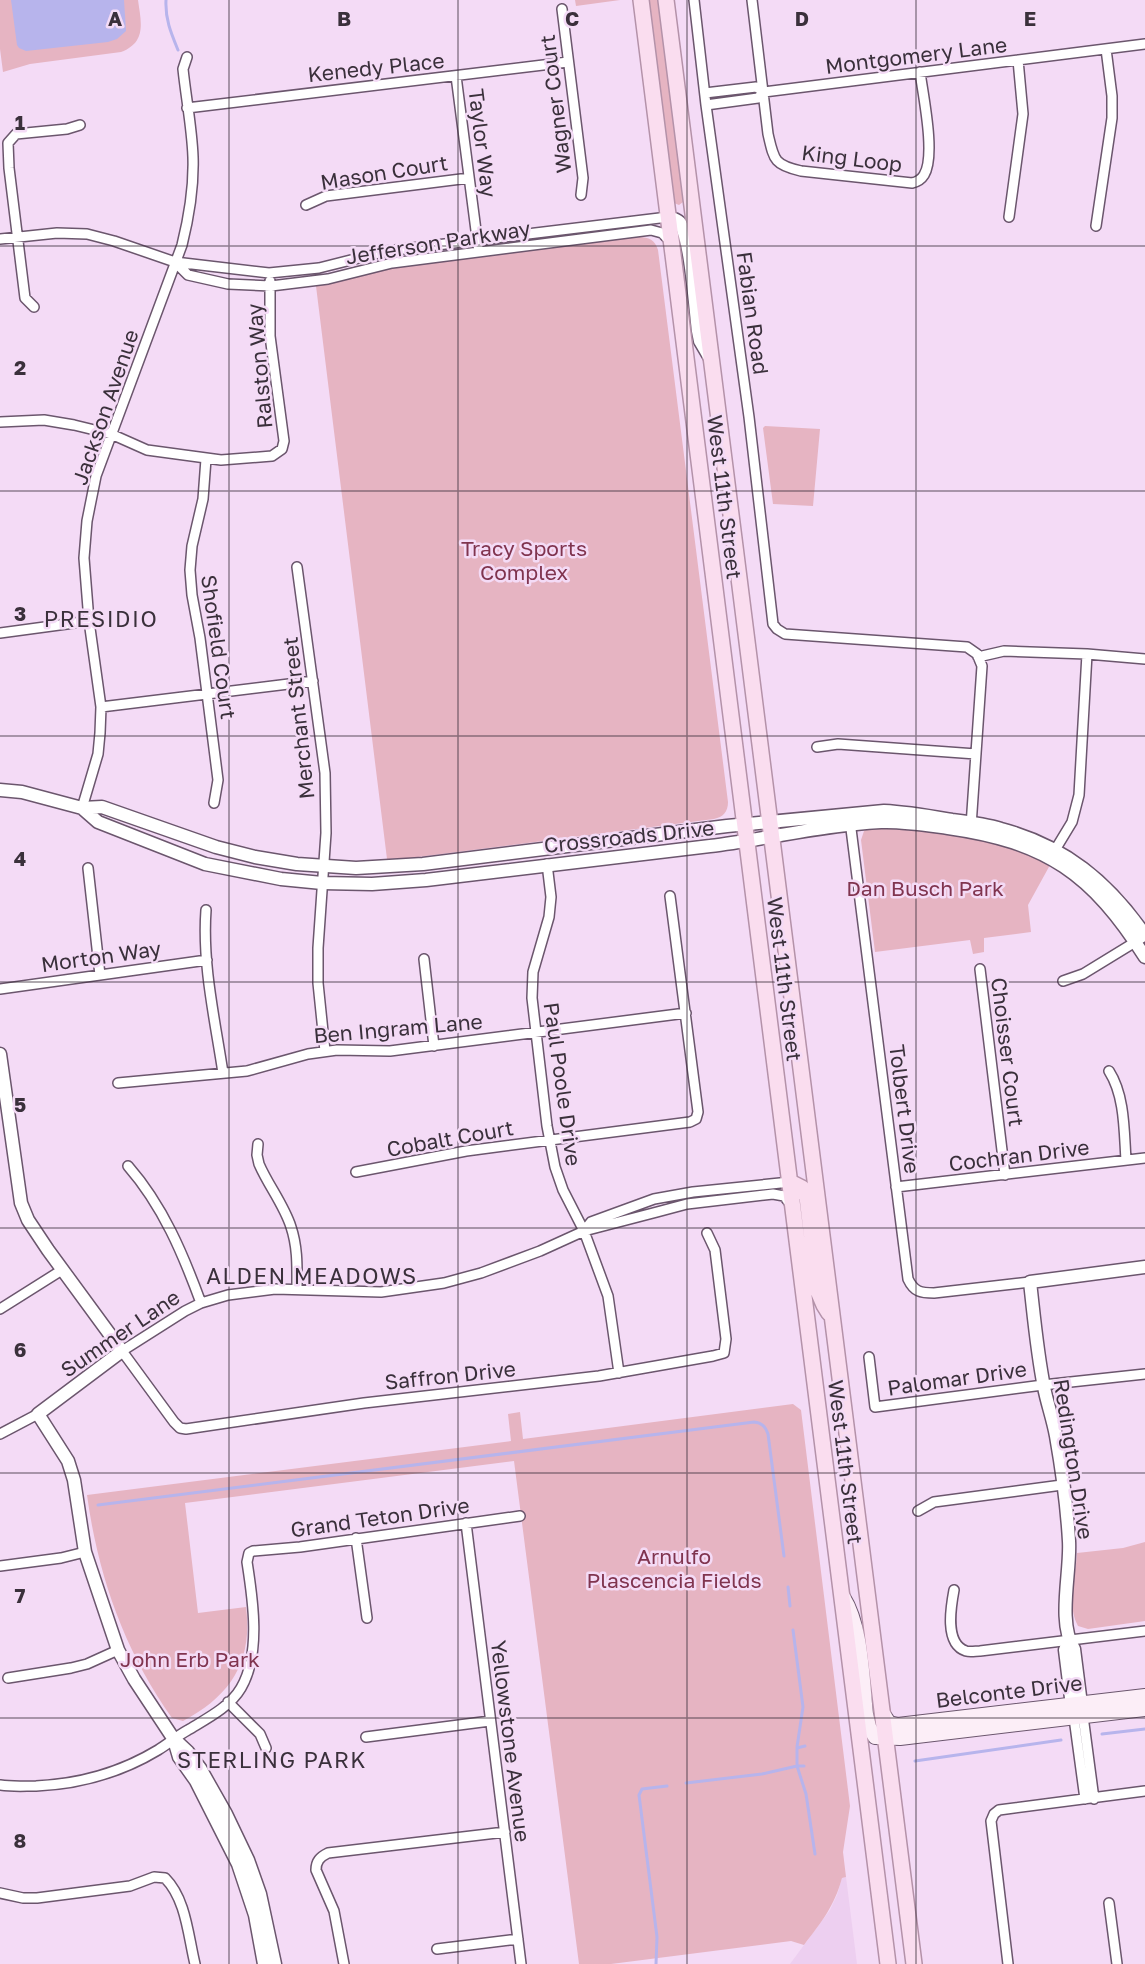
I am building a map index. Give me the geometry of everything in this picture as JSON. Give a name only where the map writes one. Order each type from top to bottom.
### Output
[{"type":"main road","name":"West 11th Street","points":[[640,0],[888,1964]]},
{"type":"main road","name":"West 11th Street","points":[[666,0],[914,1964]]},
{"type":"main road","points":[[790,1182],[798,1185],[807,1197],[818,1291],[833,1317]]},
{"type":"main road","points":[[842,1596],[850,1608],[855,1624],[869,1727],[875,1737],[886,1738]]},
{"type":"main road","name":"Belconte Drive","points":[[886,1738],[900,1738],[1077,1710],[1145,1696]]},
{"type":"main road","name":"Belconte Drive","points":[[883,1714],[890,1723],[898,1725],[1077,1710],[1145,1709]]},
{"type":"street","name":"Fabian Road","points":[[694,0],[706,105],[749,417],[771,616],[777,629],[795,636],[968,647],[978,657]]},
{"type":"street","points":[[752,0],[764,92]]},
{"type":"street","name":"Wagner Court","points":[[562,9],[583,178],[581,195]]},
{"type":"street","name":"Montgomery Lane","points":[[706,105],[758,98],[764,92],[1145,44]]},
{"type":"street","points":[[1096,226],[1112,118],[1112,96],[1106,49]]},
{"type":"street","name":"Jackson Avenue","points":[[82,808],[98,754],[101,707],[89,621],[84,558],[87,521],[96,476],[187,226],[193,157],[183,69],[187,57]]},
{"type":"street","points":[[1009,217],[1023,114],[1018,60]]},
{"type":"street","name":"Kenedy Place","points":[[187,108],[568,62]]},
{"type":"street","name":"King Loop","points":[[764,92],[772,155],[778,164],[801,171],[912,183],[924,176],[928,164],[928,140],[920,72]]},
{"type":"street","name":"Taylor Way","points":[[456,76],[479,251]]},
{"type":"street","name":"Montgomery Lane","points":[[705,93],[756,87],[764,92]]},
{"type":"street","points":[[34,307],[25,298],[9,168],[8,142],[16,134],[67,129],[80,125]]},
{"type":"street","name":"Mason Court","points":[[306,205],[326,196],[469,178]]},
{"type":"street","name":"Jefferson Parkway","points":[[0,240],[57,233],[87,234],[175,262],[269,273],[319,268],[387,251],[668,217]]},
{"type":"street","points":[[668,217],[678,221],[687,244],[700,341],[712,362]]},
{"type":"street","name":"Jefferson Parkway","points":[[175,262],[188,275],[228,284],[271,286],[328,279],[393,263],[651,230],[662,233],[671,243]]},
{"type":"street","name":"Ralston Way","points":[[206,459],[272,456],[282,449],[284,441],[270,336],[269,273]]},
{"type":"street","points":[[0,422],[44,420],[111,434],[147,450],[206,459]]},
{"type":"street","name":"Shofield Court","points":[[206,459],[203,499],[192,546],[190,570],[218,780],[214,803]]},
{"type":"street","name":"Merchant Street","points":[[297,567],[325,773],[326,833],[318,948],[318,983],[325,1051]]},
{"type":"street","points":[[0,633],[89,621]]},
{"type":"street","points":[[971,827],[982,666],[978,657],[1004,651],[1145,659]]},
{"type":"street","points":[[1053,854],[1072,822],[1078,795],[1087,654]]},
{"type":"street","points":[[101,707],[313,681]]},
{"type":"street","points":[[816,747],[838,744],[976,754]]},
{"type":"street","name":"Crossroads Drive","points":[[0,790],[22,792],[82,808],[102,807],[245,855],[283,862],[365,868],[410,866],[745,825],[771,829],[850,820],[971,827],[1038,851],[1053,854],[1084,880],[1142,938],[1145,957]]},
{"type":"street","name":"Crossroads Drive","points":[[82,808],[99,822],[205,864],[281,879],[322,883],[385,883],[617,858],[747,840],[771,829]]},
{"type":"street","name":"Tolbert Drive","points":[[850,820],[908,1279],[921,1293],[1030,1282]]},
{"type":"street","name":"Paul Poole Drive","points":[[547,864],[551,897],[549,917],[533,972],[532,998],[550,1139],[555,1167],[563,1190],[584,1231],[608,1296],[619,1373]]},
{"type":"street","points":[[88,868],[100,975]]},
{"type":"street","points":[[670,896],[686,1013]]},
{"type":"street","points":[[206,910],[204,926],[207,960],[223,1073]]},
{"type":"street","points":[[1063,981],[1083,974],[1142,938]]},
{"type":"street","points":[[424,959],[434,1046]]},
{"type":"street","name":"Morton Way","points":[[0,988],[207,960]]},
{"type":"street","name":"Choisser Court","points":[[980,969],[1005,1174]]},
{"type":"street","name":"Ben Ingram Lane","points":[[118,1083],[247,1071],[325,1051],[390,1051],[686,1013]]},
{"type":"street","name":"Cobalt Court","points":[[356,1172],[466,1151],[690,1122],[696,1119],[698,1112],[686,1013]]},
{"type":"street","points":[[0,1054],[2,1096],[21,1203],[28,1220],[62,1270],[122,1351]]},
{"type":"street","points":[[1109,1071],[1119,1091],[1126,1160]]},
{"type":"street","points":[[258,1144],[258,1164],[290,1224],[294,1238],[297,1253],[297,1289]]},
{"type":"street","name":"Cochran Drive","points":[[896,1187],[1145,1158]]},
{"type":"street","points":[[128,1166],[142,1182],[181,1250],[201,1303]]},
{"type":"street","name":"Summer Lane","points":[[584,1231],[591,1222],[654,1199],[693,1192],[790,1182]]},
{"type":"street","name":"Summer Lane","points":[[0,1434],[38,1414],[122,1351],[185,1311],[201,1303],[228,1295],[275,1289],[381,1292],[444,1283],[481,1273],[540,1251],[584,1231],[687,1204],[773,1194],[784,1196],[793,1207]]},
{"type":"street","name":"Saffron Drive","points":[[122,1351],[180,1428],[194,1429],[364,1402],[619,1373],[713,1356],[724,1353],[726,1339],[715,1250],[707,1233]]},
{"type":"street","points":[[1030,1282],[1145,1267]]},
{"type":"street","points":[[0,1310],[62,1270]]},
{"type":"street","name":"Redington Drive","points":[[1030,1282],[1043,1385],[1056,1435],[1069,1541],[1065,1601],[1069,1641],[1074,1649],[1077,1710],[1089,1799]]},
{"type":"street","name":"Palomar Drive","points":[[869,1358],[875,1407],[1145,1374]]},
{"type":"street","points":[[38,1414],[68,1461],[74,1480],[85,1552],[118,1650],[134,1679],[173,1738],[200,1768],[226,1814],[248,1860],[266,1913],[274,1964]]},
{"type":"street","points":[[918,1511],[934,1502],[1062,1485]]},
{"type":"street","name":"Grand Teton Drive","points":[[228,1702],[241,1689],[254,1649],[248,1557],[253,1551],[300,1547],[520,1516]]},
{"type":"street","name":"Yellowstone Avenue","points":[[466,1523],[521,1964]]},
{"type":"street","points":[[356,1538],[366,1618]]},
{"type":"street","points":[[0,1566],[61,1558],[85,1552]]},
{"type":"street","points":[[954,1590],[951,1627],[954,1641],[966,1651],[980,1652],[1145,1631]]},
{"type":"street","points":[[8,1678],[87,1664],[118,1650]]},
{"type":"street","points":[[0,1785],[54,1785],[88,1780],[118,1770],[159,1750],[173,1738],[210,1717],[228,1702],[260,1734],[266,1748]]},
{"type":"street","points":[[366,1737],[490,1721]]},
{"type":"street","points":[[173,1738],[179,1757],[196,1781],[238,1864],[255,1915],[264,1964]]},
{"type":"street","points":[[1008,1964],[991,1821],[993,1814],[999,1810],[1145,1791]]},
{"type":"street","points":[[344,1964],[334,1911],[316,1870],[318,1860],[328,1853],[505,1833]]},
{"type":"street","points":[[0,1893],[23,1898],[37,1898],[130,1886],[154,1877],[165,1878],[172,1885],[179,1899],[195,1964]]},
{"type":"street","points":[[1109,1903],[1117,1964]]},
{"type":"street","points":[[437,1949],[518,1939]]},
{"type":"shaded area","points":[[846,1877],[857,1964],[790,1964],[830,1910],[842,1878]]},
{"type":"green space","points":[[0,0],[138,0],[141,23],[139,37],[129,48],[121,52],[30,64],[3,72],[0,49]]},
{"type":"green space","points":[[575,0],[620,0],[576,6]]},
{"type":"green space","points":[[647,0],[658,0],[682,192],[683,202],[679,205],[674,203]]},
{"type":"green space","name":"Tracy Sports Complex","points":[[639,237],[651,240],[658,250],[728,802],[727,809],[720,817],[714,819],[410,858],[387,859],[316,286],[398,267]]},
{"type":"green space","points":[[765,426],[820,429],[813,506],[773,504],[763,428]]},
{"type":"green space","name":"Dan Busch Park","points":[[870,827],[916,829],[962,836],[1007,847],[1050,865],[1028,905],[1031,932],[984,938],[984,952],[973,954],[970,940],[875,952],[861,840],[864,831]]},
{"type":"green space","name":"Arnulfo Plascencia Fields","points":[[793,1404],[801,1410],[850,1806],[843,1852],[846,1877],[842,1878],[831,1906],[804,1945],[791,1941],[611,1964],[579,1964],[514,1461],[185,1503],[198,1613],[246,1607],[247,1626],[246,1644],[235,1675],[214,1700],[183,1721],[172,1718],[140,1667],[127,1640],[98,1555],[87,1495],[511,1441],[508,1414],[520,1412],[523,1439]]},
{"type":"green space","points":[[1145,1542],[1145,1621],[1088,1629],[1078,1626],[1074,1617],[1072,1599],[1077,1553],[1123,1548]]},
{"type":"water","points":[[11,0],[124,0],[126,31],[117,39],[108,42],[26,51],[17,45]]},
{"type":"waterway","points":[[166,0],[168,20],[178,50]]},
{"type":"waterway","points":[[98,1505],[754,1422],[763,1425],[768,1434],[784,1556]]},
{"type":"waterway","points":[[788,1587],[790,1606]]},
{"type":"waterway","points":[[793,1630],[803,1707],[797,1747]]},
{"type":"waterway","points":[[1102,1734],[1145,1729]]},
{"type":"waterway","points":[[915,1761],[1061,1740]]},
{"type":"waterway","points":[[686,1783],[762,1774],[797,1766],[797,1748],[805,1746]]},
{"type":"waterway","points":[[804,1766],[797,1766],[806,1794],[815,1854]]},
{"type":"waterway","points":[[656,1964],[657,1937],[639,1795],[642,1789],[667,1786]]},
{"type":"district","name":"PRESIDIO","points":[[101,618]]},
{"type":"district","name":"ALDEN MEADOWS","points":[[312,1275]]},
{"type":"district","name":"STERLING PARK","points":[[272,1759]]},
{"type":"park label","name":"John Erb Park","points":[[190,1659]]}]
